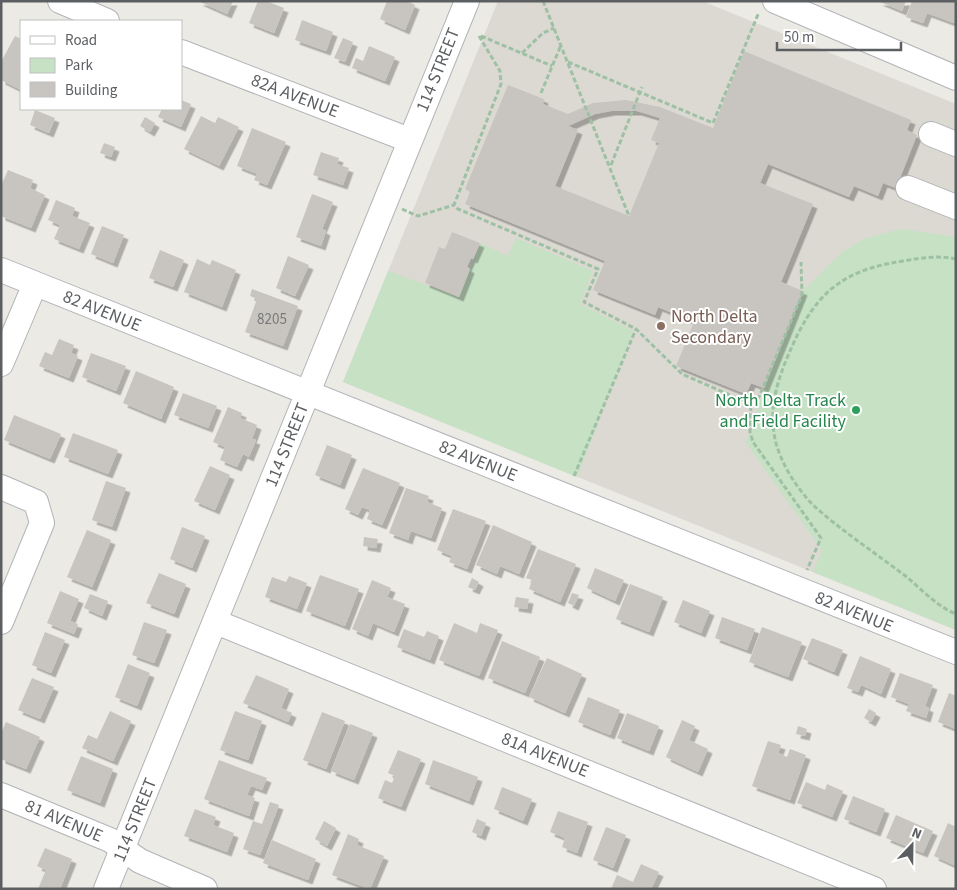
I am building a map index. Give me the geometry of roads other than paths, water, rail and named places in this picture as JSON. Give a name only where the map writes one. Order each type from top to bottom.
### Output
[{"type":"street","points":[[60,1],[105,20]]},
{"type":"street","name":"114 STREET","points":[[106,889],[467,1]]},
{"type":"street","points":[[768,5],[956,78]]},
{"type":"street","name":"82A AVENUE","points":[[182,52],[409,140]]},
{"type":"street","points":[[931,134],[956,144]]},
{"type":"street","points":[[908,188],[956,207]]},
{"type":"street","name":"82 AVENUE","points":[[1,270],[956,652]]},
{"type":"street","points":[[1,364],[35,284]]},
{"type":"street","points":[[1,488],[36,502],[42,523],[1,622]]},
{"type":"street","name":"81A AVENUE","points":[[216,622],[874,889]]},
{"type":"street","name":"81 AVENUE","points":[[1,795],[110,840],[140,862],[206,889]]},
{"type":"place","name":"North Delta Secondary","points":[[661,326]]},
{"type":"place","name":"North Delta Track and Field Facility","points":[[856,410]]}]
